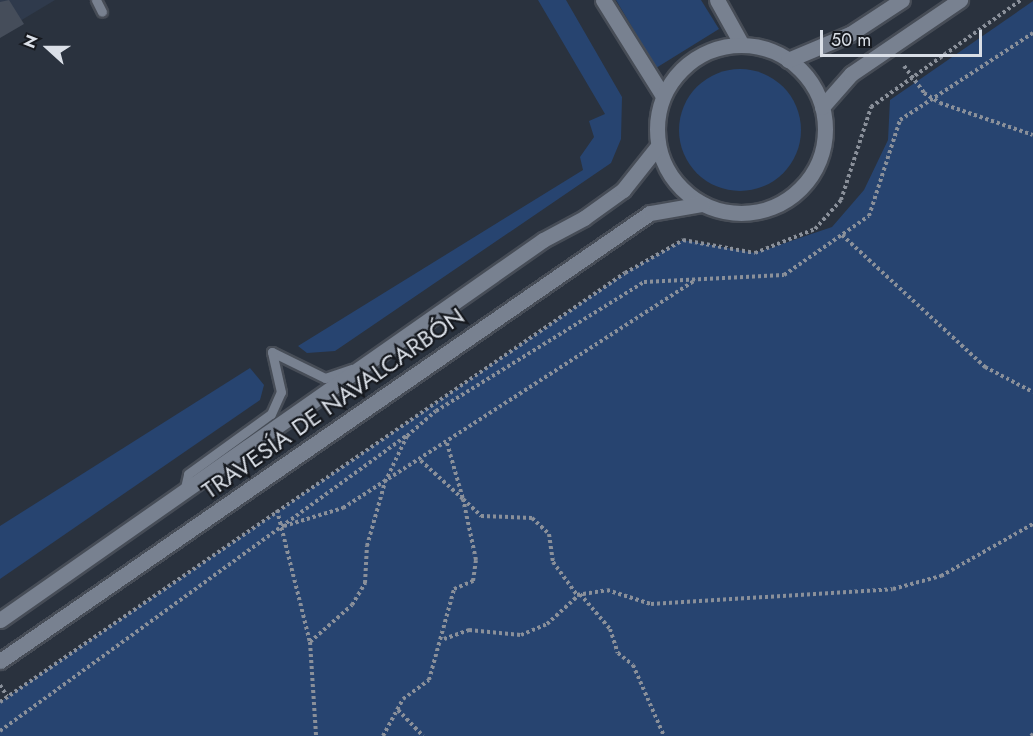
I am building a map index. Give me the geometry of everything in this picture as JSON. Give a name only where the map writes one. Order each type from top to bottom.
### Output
[{"type":"street","points":[[603,0],[663,96]]},
{"type":"street","points":[[658,146],[663,96],[695,59],[742,45],[717,0]]},
{"type":"street","points":[[788,60],[850,34],[902,0]]},
{"type":"street","points":[[822,107],[851,74],[960,0]]},
{"type":"street","name":"TRAVESÍA DE NAVALCARBÓN","points":[[0,662],[650,213],[702,204],[749,213],[793,195],[821,156],[822,107],[804,72],[788,60],[742,45]]},
{"type":"street","name":"TRAVESÍA DE NAVALCARBÓN","points":[[0,620],[623,190],[658,146],[681,189],[702,204]]},
{"type":"lane","points":[[96,0],[102,12]]},
{"type":"lane","points":[[183,494],[188,474],[271,414],[281,392],[272,352],[325,378],[371,362]]},
{"type":"path","points":[[0,702],[625,273],[683,240],[755,253],[815,229],[841,200],[871,107],[911,76],[1021,0]]},
{"type":"path","points":[[0,731],[407,436],[436,411],[644,282],[784,275],[870,216],[900,120],[1033,33]]},
{"type":"path","points":[[904,66],[933,98],[1033,135]]},
{"type":"path","points":[[842,235],[985,367],[1033,392]]},
{"type":"path","points":[[281,527],[343,508],[447,443],[696,280]]},
{"type":"path","points":[[310,642],[352,605],[365,583],[367,546],[385,482],[407,436]]},
{"type":"path","points":[[383,736],[398,710],[429,680],[444,639],[454,589],[473,581],[476,560],[447,443]]},
{"type":"path","points":[[420,460],[481,516],[532,518],[549,534],[562,580],[580,594],[609,629],[618,653],[633,665],[664,736]]},
{"type":"path","points":[[277,510],[310,642],[316,736]]},
{"type":"path","points":[[444,639],[469,630],[521,635],[547,624],[580,594],[607,590],[651,604],[893,589],[941,576],[1033,524]]},
{"type":"path","points":[[0,686],[8,696]]},
{"type":"path","points":[[398,710],[423,736]]},
{"type":"shaded area","points":[[0,0],[55,0],[0,33]]},
{"type":"shaded area","points":[[538,0],[566,0],[622,97],[621,139],[611,163],[335,351],[307,353],[298,346],[583,170],[580,157],[594,137],[589,121],[605,114]]},
{"type":"shaded area","points":[[616,0],[701,0],[719,29],[656,68]]},
{"type":"shaded area","points":[[1033,1],[1033,736],[0,736],[0,702],[625,273],[683,240],[755,253],[832,227],[864,190],[888,140],[890,100]]},
{"type":"shaded area","points":[[740,69],[763,74],[783,87],[796,107],[801,130],[796,153],[783,173],[763,186],[740,191],[717,186],[697,173],[684,153],[679,130],[684,107],[697,87],[717,74]]},
{"type":"shaded area","points":[[250,368],[264,385],[260,400],[0,579],[0,526]]},
{"type":"building","points":[[9,0],[24,24],[0,38],[0,2]]}]
